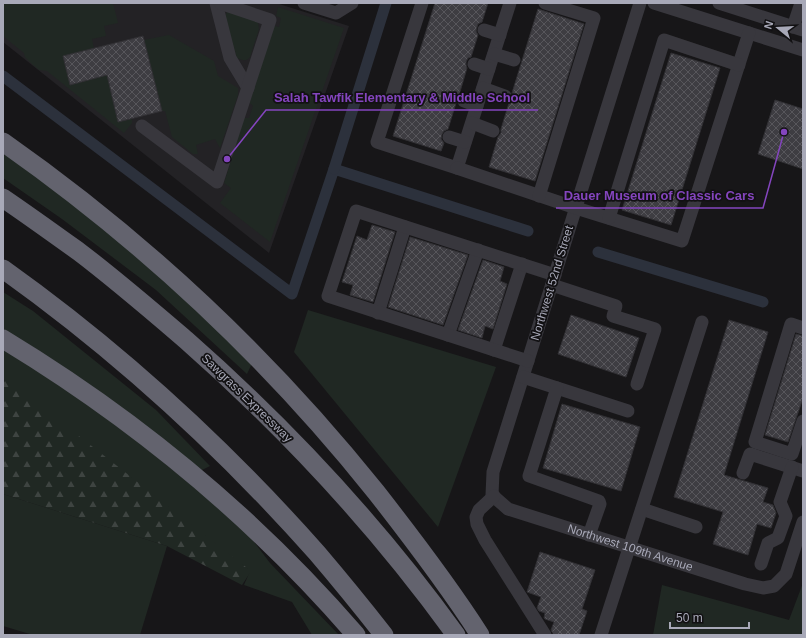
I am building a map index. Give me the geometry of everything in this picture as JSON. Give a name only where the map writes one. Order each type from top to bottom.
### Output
[{"type":"highway","points":[[3,142],[82,200],[116,228],[191,293],[254,354],[317,421],[353,464],[425,556],[480,635]]},
{"type":"highway","name":"Sawgrass Expressway","points":[[3,198],[78,252],[124,288],[213,364],[256,404],[322,473],[376,533],[413,578],[456,635]]},
{"type":"highway","points":[[3,270],[66,316],[156,391],[198,429],[317,554],[384,635]]},
{"type":"highway","points":[[3,339],[46,366],[120,417],[180,464],[218,496],[278,552],[314,588],[356,635]]},
{"type":"street","points":[[216,3],[230,58],[248,88]]},
{"type":"street","points":[[142,126],[217,182],[270,20],[220,3]]},
{"type":"street","points":[[304,3],[336,13],[352,3]]},
{"type":"street","points":[[422,3],[377,142],[539,196],[682,241],[749,33]]},
{"type":"street","points":[[457,168],[510,3]]},
{"type":"street","points":[[539,196],[594,18],[545,3]]},
{"type":"street","name":"Northwest 52nd Street","points":[[493,496],[493,472],[640,3]]},
{"type":"street","points":[[654,3],[803,50]]},
{"type":"street","points":[[718,3],[798,29],[801,6]]},
{"type":"street","points":[[484,30],[500,35]]},
{"type":"street","points":[[609,218],[664,40],[738,65]]},
{"type":"street","points":[[494,54],[514,60]]},
{"type":"street","points":[[474,64],[489,69]]},
{"type":"street","points":[[483,88],[505,96]]},
{"type":"street","points":[[464,101],[477,106]]},
{"type":"street","points":[[472,123],[492,130]]},
{"type":"street","points":[[449,137],[465,142]]},
{"type":"street","points":[[528,361],[328,296],[356,211],[522,264],[553,280],[616,306],[613,316],[655,329],[637,384]]},
{"type":"street","points":[[378,312],[405,227]]},
{"type":"street","points":[[448,335],[478,250]]},
{"type":"street","points":[[494,350],[522,264]]},
{"type":"street","points":[[601,635],[702,322]]},
{"type":"street","points":[[803,328],[791,324],[755,442],[792,454],[803,421]]},
{"type":"street","points":[[523,377],[628,411]]},
{"type":"street","points":[[556,388],[529,476],[599,502],[600,504],[590,535]]},
{"type":"street","points":[[743,473],[750,454],[797,469],[780,502],[786,516],[778,538],[768,543],[761,564]]},
{"type":"street","points":[[493,496],[479,510],[476,517],[477,524],[485,540],[546,635]]},
{"type":"street","name":"Northwest 109th Avenue","points":[[493,496],[508,509],[745,584],[763,588],[774,586],[786,574],[803,522]]},
{"type":"street","points":[[642,509],[696,527]]},
{"type":"shaded area","points":[[3,3],[276,3],[349,26],[269,253],[3,42]]},
{"type":"green space","points":[[3,3],[113,3],[118,23],[104,26],[106,36],[92,39],[94,49],[63,57],[70,85],[107,75],[118,122],[132,119],[132,123],[124,133],[47,71],[39,70],[25,57],[24,53],[3,36]]},
{"type":"green space","points":[[278,7],[344,28],[270,242],[220,203],[231,188],[224,183],[244,118],[249,118],[253,106],[250,101],[274,26],[279,27],[281,18],[276,16]]},
{"type":"green space","points":[[228,11],[257,20],[259,29],[250,57],[247,60],[237,58],[225,18]]},
{"type":"green space","points":[[169,35],[214,61],[218,76],[238,88],[238,95],[220,148],[215,139],[196,145],[198,154],[193,154],[172,137],[165,111],[162,111],[144,40]]},
{"type":"green space","points":[[3,148],[85,208],[254,359],[247,374],[156,290],[62,219],[3,178]]},
{"type":"green space","points":[[3,292],[33,311],[156,410],[210,466],[200,471],[3,331]]},
{"type":"green space","points":[[308,310],[496,367],[438,527],[294,352]]},
{"type":"green space","points":[[3,346],[68,385],[242,526],[270,563],[339,635],[312,635],[292,602],[244,585],[250,571],[5,379],[3,387]]},
{"type":"green space","points":[[5,378],[251,571],[242,585],[167,546],[3,494],[3,387]]},
{"type":"green space","points":[[3,494],[167,546],[140,635],[33,635],[3,626]]},
{"type":"green space","points":[[803,583],[803,635],[653,635],[662,585],[789,620]]},
{"type":"building","points":[[435,3],[488,3],[482,22],[478,24],[477,27],[476,31],[478,35],[471,57],[468,58],[466,62],[467,68],[459,95],[456,99],[448,129],[442,134],[441,139],[444,143],[441,151],[393,136]]},
{"type":"building","points":[[538,9],[584,24],[535,181],[489,167],[498,137],[501,133],[509,103],[513,98],[512,93]]},
{"type":"building","points":[[143,36],[162,111],[118,122],[107,75],[70,85],[63,56]]},
{"type":"building","points":[[671,53],[720,68],[671,225],[622,210]]},
{"type":"building","points":[[775,100],[803,109],[803,169],[758,154]]},
{"type":"building","points":[[372,225],[395,232],[373,302],[350,295],[353,285],[342,282],[357,236],[367,240]]},
{"type":"building","points":[[410,237],[468,255],[443,325],[388,307]]},
{"type":"building","points":[[483,260],[504,267],[500,281],[507,284],[493,329],[485,326],[482,338],[458,330]]},
{"type":"building","points":[[571,315],[639,338],[626,377],[558,354]]},
{"type":"building","points":[[729,320],[768,332],[724,475],[768,488],[763,502],[773,505],[776,513],[771,528],[757,524],[748,555],[713,544],[723,512],[674,497]]},
{"type":"building","points":[[796,334],[803,336],[803,398],[788,442],[765,435]]},
{"type":"building","points":[[562,404],[640,427],[621,491],[543,468]]},
{"type":"building","points":[[540,552],[595,570],[582,609],[587,611],[579,635],[554,635],[551,630],[554,622],[545,619],[545,613],[539,611],[537,608],[541,597],[527,592]]},
{"type":"waterway","points":[[334,169],[386,3]]},
{"type":"waterway","points":[[3,76],[292,294],[334,169],[528,231]]},
{"type":"waterway","points":[[598,252],[763,302]]},
{"type":"place","name":"Dauer Museum of Classic Cars","points":[[784,132]]},
{"type":"place","name":"Salah Tawfik Elementary & Middle School","points":[[227,159]]}]
